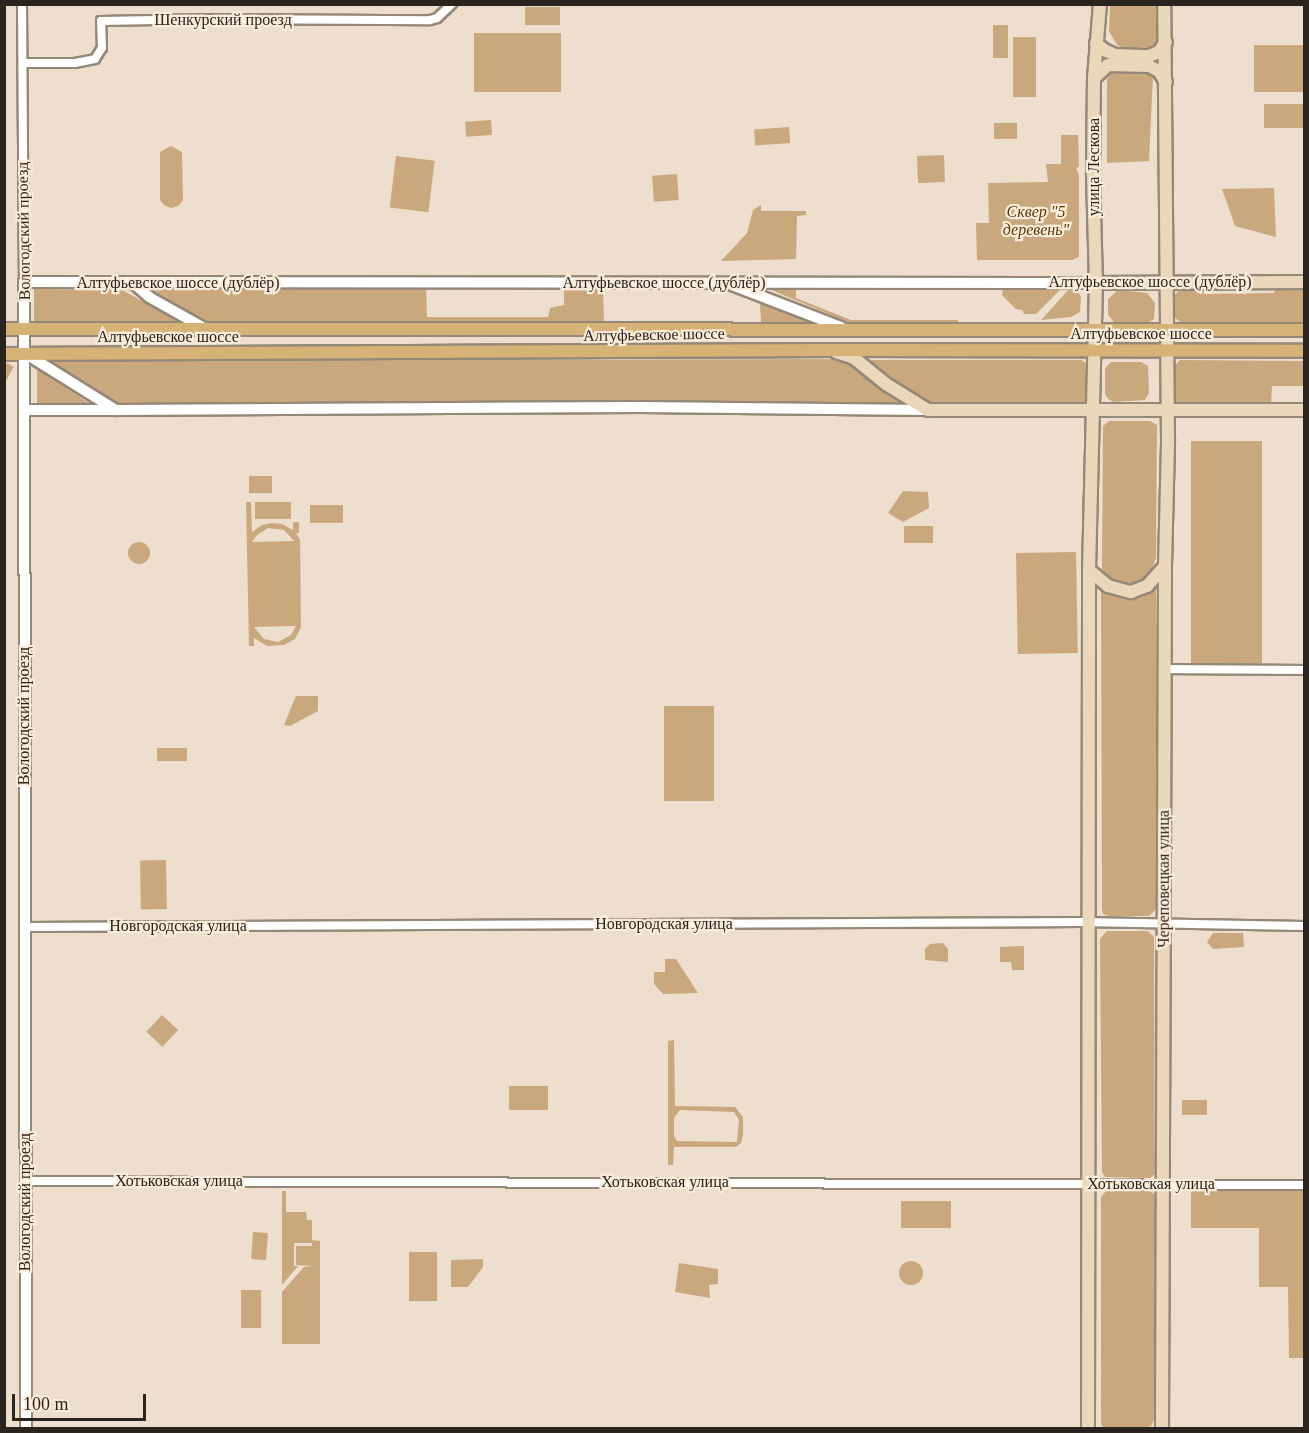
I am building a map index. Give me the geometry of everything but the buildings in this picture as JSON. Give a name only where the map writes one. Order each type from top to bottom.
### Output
[{"type":"main road","name":"улица Лескова","points":[[1096,329],[1094,78],[1100,4]]},
{"type":"main road","points":[[1164,4],[1167,83],[1167,329]]},
{"type":"main road","points":[[1096,43],[1115,55],[1149,56],[1160,52],[1166,42]]},
{"type":"main road","points":[[1094,78],[1108,65],[1149,66],[1159,71],[1167,83]]},
{"type":"main road","name":"Алтуфьевское шоссе (дублёр)","points":[[1096,283],[1305,282]]},
{"type":"main road","name":"Алтуфьевское шоссе","points":[[4,328],[1305,330]]},
{"type":"main road","points":[[1088,1428],[1089,570],[1096,329]]},
{"type":"main road","name":"Череповецкая улица","points":[[1162,1428],[1167,329]]},
{"type":"main road","points":[[832,350],[854,358],[886,384],[928,410],[1305,410]]},
{"type":"main road","name":"Алтуфьевское шоссе","points":[[4,354],[832,350],[1305,351]]},
{"type":"main road","points":[[1089,570],[1108,586],[1131,592],[1147,586],[1165,566]]},
{"type":"street","name":"Вологодский проезд","points":[[22,4],[26,329],[24,927],[26,1428]]},
{"type":"street","name":"Шенкурский проезд","points":[[23,63],[75,63],[94,60],[102,48],[101,21],[430,20],[437,18],[452,4]]},
{"type":"street","name":"Алтуфьевское шоссе (дублёр)","points":[[24,282],[1096,283]]},
{"type":"street","points":[[132,282],[149,297],[206,329]]},
{"type":"street","points":[[724,282],[844,328]]},
{"type":"street","points":[[26,354],[116,410]]},
{"type":"street","points":[[26,410],[593,407],[928,410]]},
{"type":"street","points":[[1164,669],[1305,670]]},
{"type":"street","name":"Новгородская улица","points":[[24,927],[1090,923],[1305,926]]},
{"type":"street","name":"Хотьковская улица","points":[[25,1181],[1305,1185]]},
{"type":"green space","points":[[1110,5],[1157,5],[1157,45],[1153,51],[1127,51],[1117,45],[1109,31]]},
{"type":"green space","points":[[525,7],[560,7],[560,25],[525,25]]},
{"type":"green space","points":[[993,25],[1008,25],[1008,58],[993,58]]},
{"type":"green space","points":[[474,33],[561,33],[561,92],[474,92]]},
{"type":"green space","points":[[1013,37],[1036,37],[1036,97],[1013,97]]},
{"type":"green space","points":[[1254,45],[1304,45],[1304,92],[1254,92]]},
{"type":"green space","points":[[1114,68],[1142,68],[1153,75],[1149,161],[1107,163],[1107,80]]},
{"type":"green space","points":[[1264,104],[1304,104],[1304,128],[1264,128]]},
{"type":"green space","points":[[491,120],[492,135],[466,137],[465,122]]},
{"type":"green space","points":[[994,123],[1017,123],[1017,139],[994,139]]},
{"type":"green space","points":[[789,127],[790,143],[755,145],[754,129]]},
{"type":"green space","name":"Сквер \"5 деревень\"","points":[[1061,135],[1078,135],[1079,167],[1076,168],[1079,175],[1079,257],[1072,260],[977,260],[976,223],[989,223],[988,183],[1048,182],[1046,164],[1061,164]]},
{"type":"green space","points":[[171,146],[182,152],[183,200],[178,206],[171,208],[160,200],[160,152]]},
{"type":"green space","points":[[944,155],[945,182],[918,183],[917,156]]},
{"type":"green space","points":[[396,156],[435,161],[428,212],[390,208]]},
{"type":"green space","points":[[677,174],[679,200],[654,202],[652,176]]},
{"type":"green space","points":[[1274,188],[1276,237],[1235,226],[1222,189]]},
{"type":"green space","points":[[761,205],[761,211],[806,211],[806,215],[797,216],[796,259],[721,261],[747,233],[753,210]]},
{"type":"green space","points":[[1003,288],[1062,288],[1036,314],[1024,314],[1002,295]]},
{"type":"green space","points":[[1070,288],[1077,290],[1081,297],[1080,312],[1071,317],[1041,320]]},
{"type":"green space","points":[[1181,288],[1203,288],[1204,294],[1274,293],[1275,289],[1304,289],[1304,323],[1181,323],[1172,315],[1172,298]]},
{"type":"green space","points":[[34,289],[122,290],[183,323],[34,323]]},
{"type":"green space","points":[[151,289],[426,289],[427,317],[548,317],[550,308],[564,305],[564,289],[603,289],[604,322],[761,322],[760,304],[725,289],[811,323],[206,323]]},
{"type":"green space","points":[[769,289],[796,289],[796,298],[851,320],[958,320],[958,323],[850,323]]},
{"type":"green space","points":[[1118,290],[1147,293],[1155,303],[1154,319],[1146,324],[1114,322],[1108,315],[1108,299]]},
{"type":"green space","points":[[836,359],[851,365],[903,404],[118,405],[49,361]]},
{"type":"green space","points":[[872,360],[1082,360],[1088,365],[1088,401],[1083,405],[929,405],[869,365]]},
{"type":"green space","points":[[1180,360],[1304,361],[1304,386],[1272,386],[1271,405],[1177,404],[1172,398],[1171,370]]},
{"type":"green space","points":[[5,362],[14,367],[4,384]]},
{"type":"green space","points":[[1111,362],[1141,362],[1148,366],[1149,393],[1145,400],[1113,402],[1108,399],[1105,394],[1105,368]]},
{"type":"green space","points":[[37,369],[92,405],[37,405]]},
{"type":"green space","points":[[1109,421],[1150,421],[1157,425],[1156,558],[1149,577],[1135,586],[1116,584],[1107,578],[1102,568],[1103,426]]},
{"type":"green space","points":[[1191,441],[1262,441],[1262,663],[1191,663]]},
{"type":"green space","points":[[249,476],[272,476],[272,493],[249,493]]},
{"type":"green space","points":[[903,491],[928,492],[929,508],[903,522],[888,513]]},
{"type":"green space","points":[[246,502],[251,502],[252,532],[262,525],[272,523],[282,524],[293,530],[293,522],[299,522],[299,533],[296,533],[300,540],[301,627],[295,639],[284,645],[267,646],[254,638],[254,646],[249,646]],"holes":[[[268,528],[284,530],[294,541],[252,542],[257,535]],[[296,626],[291,635],[278,642],[264,639],[254,627]]]},
{"type":"green space","points":[[255,502],[291,502],[291,519],[255,519]]},
{"type":"green space","points":[[310,505],[343,505],[343,523],[310,523]]},
{"type":"green space","points":[[904,526],[933,526],[933,543],[904,543]]},
{"type":"green space","points":[[139,542],[147,545],[150,553],[147,561],[139,564],[131,561],[128,553],[131,545]]},
{"type":"green space","points":[[1076,552],[1078,653],[1018,654],[1016,553]]},
{"type":"green space","points":[[1101,586],[1118,596],[1128,598],[1138,597],[1156,586],[1156,909],[1149,916],[1109,916],[1103,914],[1102,909]]},
{"type":"green space","points":[[296,696],[318,696],[318,711],[290,726],[284,725]]},
{"type":"green space","points":[[664,706],[714,706],[714,801],[664,801]]},
{"type":"green space","points":[[157,748],[187,748],[187,761],[157,761]]},
{"type":"green space","points":[[140,860],[166,860],[167,909],[141,909]]},
{"type":"green space","points":[[1107,931],[1148,931],[1154,937],[1155,1174],[1150,1178],[1105,1177],[1102,1172],[1100,939]]},
{"type":"green space","points":[[1213,933],[1243,933],[1244,947],[1213,949],[1207,942]]},
{"type":"green space","points":[[943,943],[948,949],[948,962],[925,960],[925,949],[930,944]]},
{"type":"green space","points":[[1024,946],[1024,970],[1012,970],[1011,962],[1000,962],[1000,947]]},
{"type":"green space","points":[[665,959],[676,959],[698,993],[663,994],[654,984],[654,972],[665,972]]},
{"type":"green space","points":[[162,1015],[178,1030],[162,1047],[146,1032]]},
{"type":"green space","points":[[674,1040],[675,1106],[735,1107],[743,1117],[743,1135],[741,1143],[736,1147],[674,1147],[673,1165],[668,1165],[668,1041]],"holes":[[[680,1110],[734,1112],[739,1120],[737,1142],[677,1141],[674,1136],[674,1118]]]},
{"type":"green space","points":[[509,1086],[548,1086],[548,1110],[509,1110]]},
{"type":"green space","points":[[1182,1100],[1207,1100],[1207,1115],[1182,1115]]},
{"type":"green space","points":[[1191,1189],[1304,1189],[1304,1358],[1289,1358],[1288,1287],[1259,1287],[1259,1228],[1191,1228]]},
{"type":"green space","points":[[282,1191],[286,1191],[286,1212],[306,1212],[307,1220],[312,1220],[312,1240],[320,1241],[320,1344],[282,1344],[282,1292],[304,1267],[312,1266],[296,1265],[296,1246],[312,1246],[312,1243],[294,1243],[294,1266],[298,1266],[282,1285]]},
{"type":"green space","points":[[1106,1191],[1150,1191],[1156,1195],[1155,1418],[1151,1426],[1145,1428],[1104,1428],[1101,1424],[1101,1197]]},
{"type":"green space","points":[[901,1201],[951,1201],[951,1228],[901,1228]]},
{"type":"green space","points":[[253,1232],[268,1233],[266,1260],[251,1259]]},
{"type":"green space","points":[[409,1252],[437,1252],[437,1301],[409,1301]]},
{"type":"green space","points":[[483,1259],[483,1267],[468,1287],[451,1287],[451,1260]]},
{"type":"green space","points":[[911,1261],[920,1264],[923,1273],[920,1282],[911,1285],[902,1282],[899,1273],[902,1264]]},
{"type":"green space","points":[[679,1263],[718,1269],[718,1284],[709,1285],[710,1298],[675,1292]]},
{"type":"green space","points":[[241,1290],[261,1290],[261,1328],[241,1328]]}]
